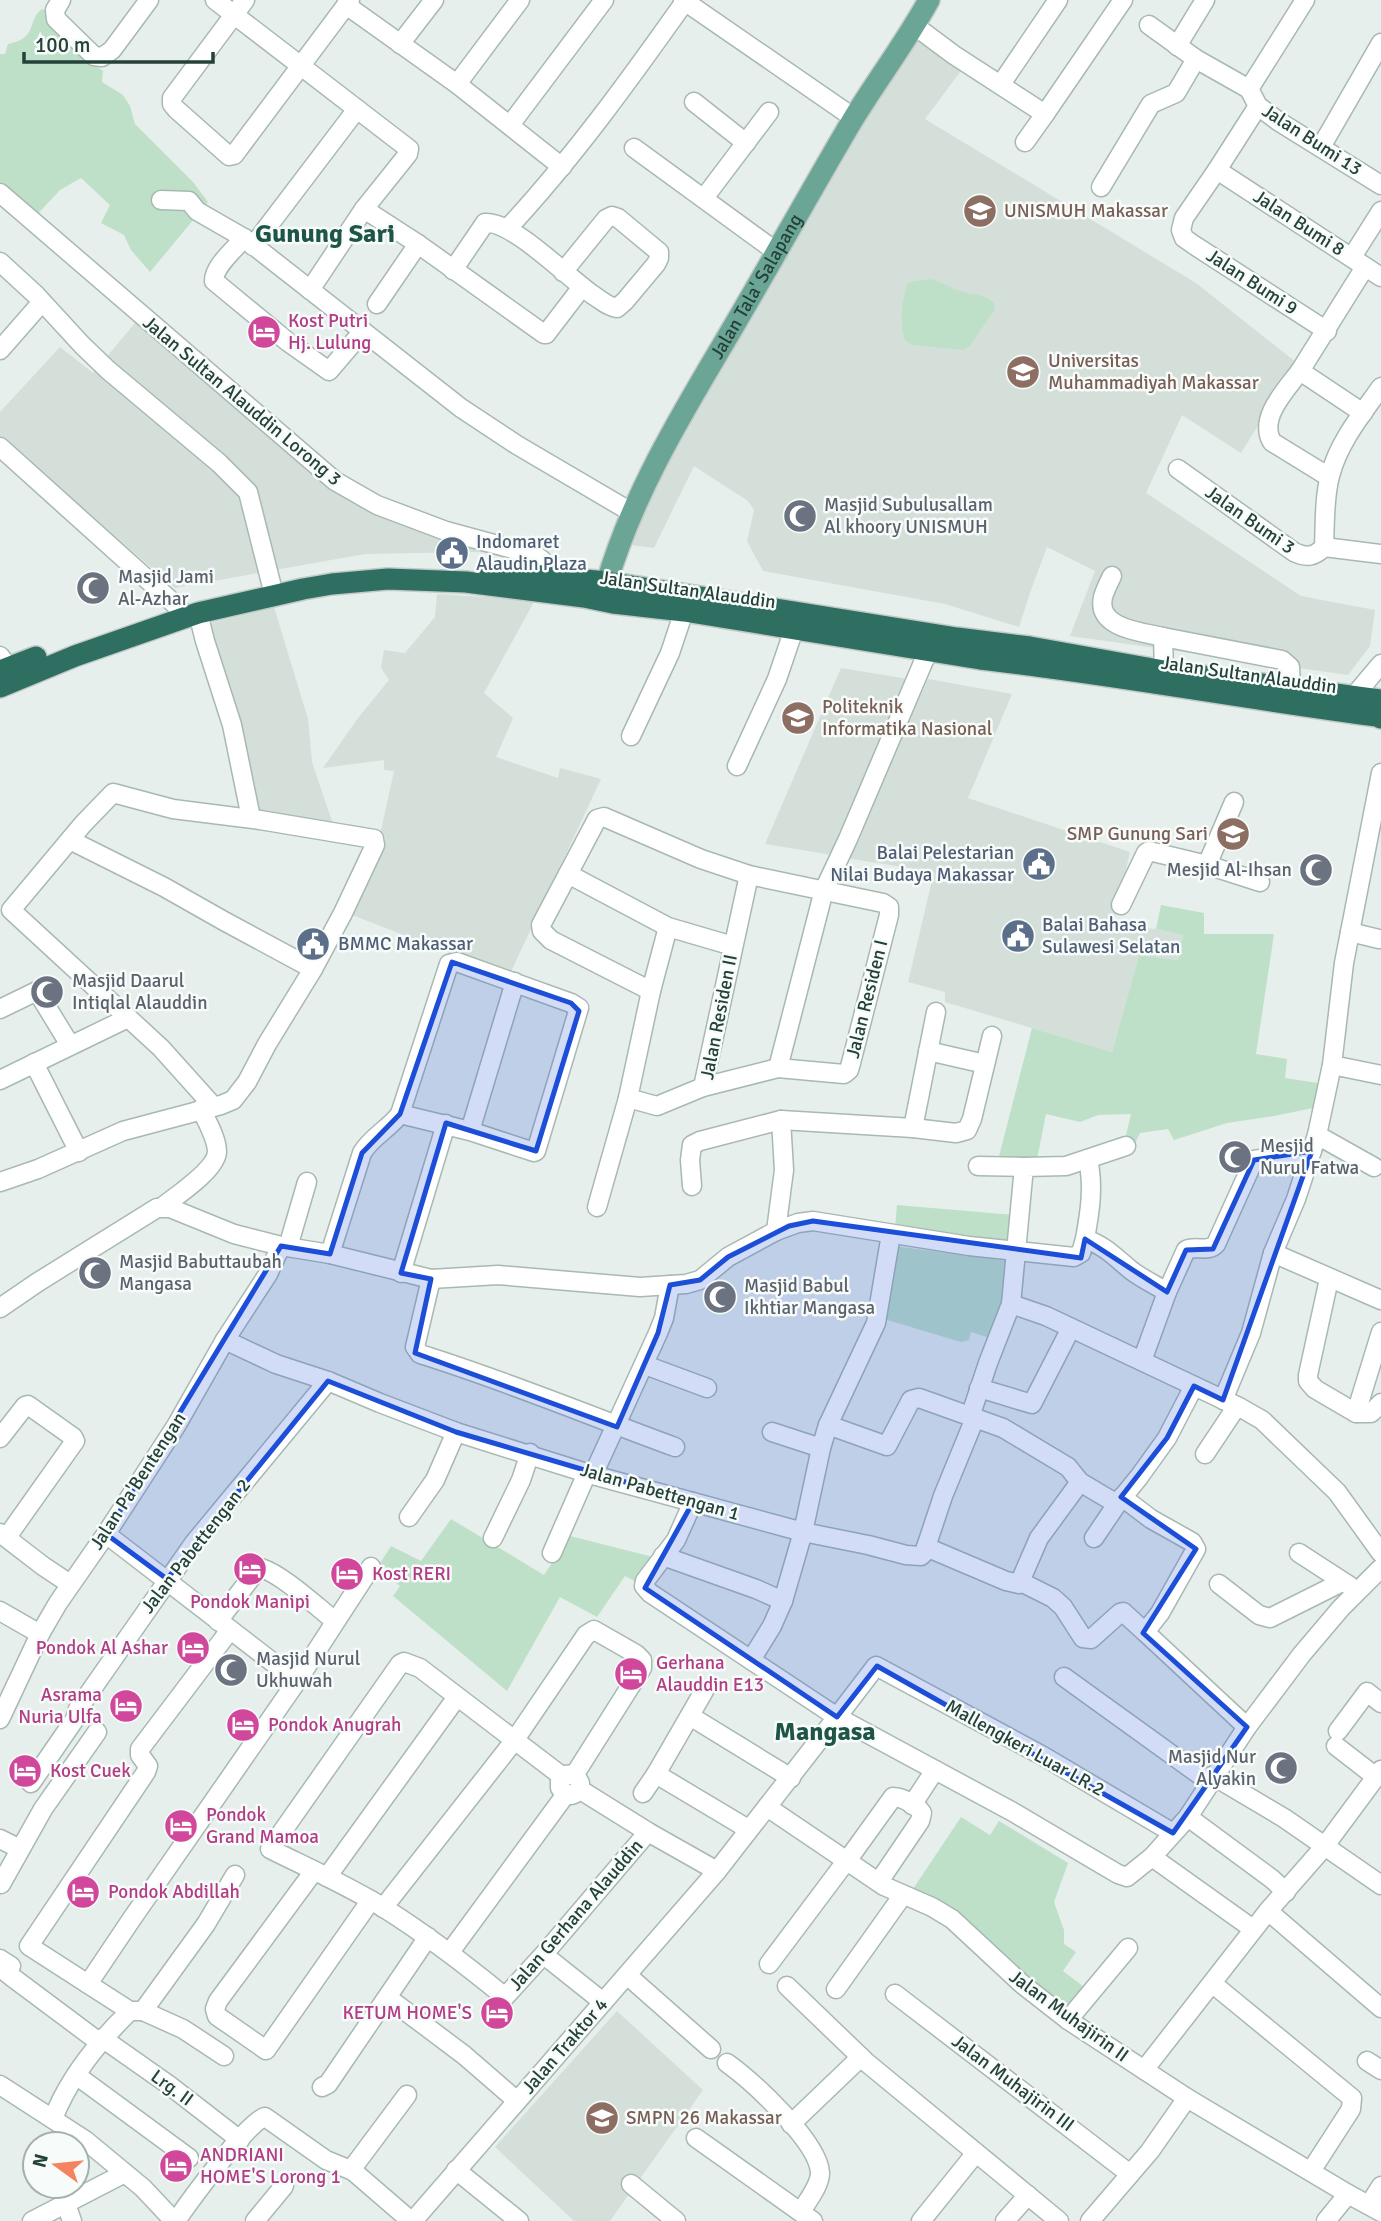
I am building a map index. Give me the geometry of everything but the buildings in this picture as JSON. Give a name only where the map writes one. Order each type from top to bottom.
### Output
[{"type":"highway","name":"Jalan Sultan Alauddin","points":[[0,687],[189,611],[271,583],[397,567],[466,575],[613,603],[684,611],[794,629],[925,658],[1029,656],[1381,700]]},
{"type":"highway","name":"Jalan Sultan Alauddin","points":[[3,664],[112,629],[189,611],[332,584],[466,575],[545,576],[607,582],[957,638],[1029,656],[1381,718]]},
{"type":"main road","name":"Jalan Tala' Salapang","points":[[607,582],[618,543],[631,512],[675,426],[778,253],[854,118],[915,26],[929,0]]},
{"type":"street","points":[[61,0],[55,10],[56,19],[94,56],[102,57],[112,50],[149,0]]},
{"type":"street","points":[[215,0],[239,7],[300,66],[409,149],[408,154],[364,209],[310,290]]},
{"type":"street","points":[[400,44],[434,0]]},
{"type":"street","points":[[457,84],[520,0]]},
{"type":"street","points":[[510,125],[604,0]]},
{"type":"street","points":[[1001,84],[1058,0]]},
{"type":"street","points":[[1025,142],[1123,0]]},
{"type":"street","points":[[1177,46],[1205,0]]},
{"type":"street","points":[[1249,89],[1305,0]]},
{"type":"street","points":[[508,228],[562,167],[613,103],[685,1],[854,118]]},
{"type":"street","points":[[239,7],[172,96],[176,109],[227,156],[233,155],[348,2],[562,167]]},
{"type":"street","name":"Jalan Bumi 13","points":[[1149,25],[1196,60],[1249,89],[1258,106],[1278,121],[1381,185]]},
{"type":"street","points":[[915,26],[954,55],[1045,114]]},
{"type":"street","points":[[1321,147],[1381,43]]},
{"type":"street","points":[[1101,187],[1151,104],[1176,93],[1196,60]]},
{"type":"street","points":[[694,102],[746,143]]},
{"type":"street","points":[[1217,170],[1258,106]]},
{"type":"street","points":[[357,109],[248,242],[219,267],[214,281],[328,371],[363,331]]},
{"type":"street","points":[[704,198],[769,112]]},
{"type":"street","points":[[634,148],[778,253]]},
{"type":"street","name":"Jalan Bumi 9","points":[[1217,170],[1184,218],[1181,230],[1184,238],[1327,331]]},
{"type":"street","name":"Jalan Bumi 8","points":[[1217,170],[1366,267]]},
{"type":"street","name":"Jalan Sultan Alauddin Lorong 3","points":[[0,193],[335,481],[377,505],[446,531],[535,555],[542,560],[545,576]]},
{"type":"street","points":[[160,201],[189,201],[197,211],[248,242],[441,393],[488,426],[631,512]]},
{"type":"street","points":[[364,209],[545,334],[582,287]]},
{"type":"street","points":[[1329,477],[1272,442],[1269,437],[1269,420],[1275,406],[1327,331],[1366,267],[1381,211]]},
{"type":"street","points":[[453,270],[488,222],[508,228],[563,272],[582,287],[610,307],[617,308],[656,264],[659,252],[612,216],[606,219],[563,272]]},
{"type":"street","points":[[377,304],[418,244]]},
{"type":"street","points":[[0,262],[108,370],[219,463],[248,492],[271,583]]},
{"type":"street","points":[[0,350],[42,302]]},
{"type":"street","points":[[1300,371],[1363,413]]},
{"type":"street","name":"Jalan Bumi 3","points":[[1324,547],[1329,477],[1343,443],[1381,387]]},
{"type":"street","points":[[0,447],[189,611],[205,641],[232,725],[251,818]]},
{"type":"street","name":"Jalan Bumi 3","points":[[1178,469],[1294,552],[1313,556],[1324,547],[1381,554]]},
{"type":"street","points":[[1112,576],[1103,597],[1105,610],[1117,626],[1282,660],[1290,667],[1291,687]]},
{"type":"street","points":[[631,736],[670,653],[684,611]]},
{"type":"street","points":[[737,766],[777,679],[794,629]]},
{"type":"street","points":[[1163,637],[1164,671]]},
{"type":"street","points":[[778,1068],[824,890],[925,658]]},
{"type":"street","points":[[1354,696],[1381,664]]},
{"type":"street","points":[[1205,1454],[1230,1403],[1273,1253],[1296,1199],[1315,1143],[1332,1065],[1340,989],[1381,773]]},
{"type":"street","points":[[0,1182],[79,1152],[123,1131],[208,1108],[233,1100],[247,1082],[313,969],[373,851],[376,843],[374,839],[340,831],[173,809],[113,793],[11,910],[161,1048],[208,1108],[216,1143],[216,1157],[202,1175],[162,1207]]},
{"type":"street","points":[[1208,865],[1234,802]]},
{"type":"street","points":[[651,991],[551,940],[545,935],[541,925],[597,819],[604,817],[701,859],[749,875],[824,890]]},
{"type":"street","points":[[70,841],[164,887],[313,969]]},
{"type":"street","points":[[1121,905],[1149,851],[1208,865],[1260,882]]},
{"type":"street","points":[[568,874],[668,927],[733,946]]},
{"type":"street","name":"Jalan Residen II","points":[[749,875],[703,1087],[778,1068]]},
{"type":"street","name":"Jalan Residen I","points":[[778,1068],[844,1074],[850,1066],[855,1049],[889,906],[824,890]]},
{"type":"street","points":[[597,1207],[628,1098],[668,927]]},
{"type":"street","points":[[1350,932],[1379,939]]},
{"type":"street","points":[[330,1254],[362,1153],[370,1141],[393,1124],[400,1114],[449,964],[457,962],[579,1008],[562,1060],[541,1142],[534,1152],[446,1124],[400,1114]]},
{"type":"street","points":[[470,1131],[515,982]]},
{"type":"street","points":[[0,1009],[37,991],[70,1045]]},
{"type":"street","points":[[913,1128],[936,1012]]},
{"type":"street","points":[[0,1080],[128,1018]]},
{"type":"street","points":[[692,1186],[692,1145],[781,1120],[962,1132],[967,1129],[972,1119],[992,1036]]},
{"type":"street","points":[[928,1051],[985,1064]]},
{"type":"street","points":[[34,1063],[79,1152]]},
{"type":"street","points":[[1332,1065],[1381,1075]]},
{"type":"street","points":[[628,1098],[657,1106],[703,1087]]},
{"type":"street","points":[[776,1231],[784,1170],[781,1120]]},
{"type":"street","points":[[401,1273],[446,1124]]},
{"type":"street","points":[[1142,1361],[1167,1292],[1186,1250],[1213,1248],[1254,1160],[1315,1143],[1374,1167]]},
{"type":"street","points":[[978,1166],[1058,1167],[1126,1146]]},
{"type":"street","points":[[0,1308],[37,1282],[162,1207],[234,1234],[431,1279],[498,1275],[640,1287],[670,1285],[700,1280],[728,1257],[776,1231],[813,1221],[969,1246],[1077,1257],[1082,1253],[1092,1191],[1088,1159]]},
{"type":"street","points":[[1024,1167],[1011,1304],[979,1388],[972,1418],[926,1547],[1006,1581],[1015,1584],[1021,1582],[1054,1598],[1083,1638],[1091,1639],[1123,1612],[1247,1727]]},
{"type":"street","name":"Jalan Pa'Bentengan","points":[[0,1719],[5,1693],[40,1634],[176,1426],[225,1340],[285,1246],[307,1182]]},
{"type":"street","points":[[751,1661],[783,1601],[803,1532],[828,1425],[876,1323],[891,1234]]},
{"type":"street","points":[[1085,1239],[1104,1247],[1132,1271],[1167,1292]]},
{"type":"street","points":[[1273,1253],[1381,1300]]},
{"type":"street","points":[[431,1279],[415,1347],[418,1353],[523,1388],[617,1427],[675,1447]]},
{"type":"street","points":[[1329,1279],[1308,1381],[1315,1390],[1356,1413],[1371,1413],[1381,1403]]},
{"type":"street","points":[[552,1553],[590,1474],[617,1427],[645,1365],[664,1318],[670,1285]]},
{"type":"street","points":[[1011,1304],[1072,1328],[1262,1420],[1337,1492],[1381,1553]]},
{"type":"street","points":[[979,1388],[1032,1404],[1072,1328]]},
{"type":"street","points":[[1356,1413],[1381,1332]]},
{"type":"street","name":"Jalan Pabettengan 1","points":[[225,1340],[285,1368],[328,1381],[456,1432],[590,1474],[803,1532],[906,1555],[921,1556],[926,1547]]},
{"type":"street","points":[[645,1365],[707,1388]]},
{"type":"street","name":"Jalan Pabettengan 2","points":[[31,1783],[167,1579],[328,1381]]},
{"type":"street","points":[[1094,1538],[1119,1500],[1167,1438],[1194,1386]]},
{"type":"street","points":[[828,1425],[887,1446],[914,1398],[1003,1428],[1068,1467],[1080,1482],[1119,1500],[1192,1542],[1196,1549],[1160,1613],[1145,1632]]},
{"type":"street","points":[[2,1432],[28,1405],[75,1441],[3,1535],[71,1584]]},
{"type":"street","points":[[409,1517],[439,1473],[456,1432]]},
{"type":"street","points":[[772,1432],[821,1448]]},
{"type":"street","points":[[493,1538],[521,1480],[530,1453]]},
{"type":"street","points":[[1021,1582],[1039,1538],[1080,1482]]},
{"type":"street","points":[[693,1502],[678,1536],[648,1576],[644,1586],[650,1593],[837,1717],[1013,1812],[1124,1877],[1138,1870],[1152,1857],[1188,1817],[1247,1727],[1302,1654],[1341,1608],[1381,1568]]},
{"type":"street","points":[[106,1534],[297,1681]]},
{"type":"street","points":[[1299,1553],[1360,1591]]},
{"type":"street","points":[[663,1556],[783,1601]]},
{"type":"street","points":[[89,1984],[297,1681],[371,1567]]},
{"type":"street","points":[[224,2056],[183,2029],[136,2011],[29,1946],[146,1772],[148,1766],[140,1755],[140,1749],[224,1625],[257,1570],[261,1568],[268,1571],[335,1621]]},
{"type":"street","points":[[1219,1584],[1259,1615],[1270,1618],[1342,1582]]},
{"type":"street","points":[[0,1611],[40,1634]]},
{"type":"street","points":[[321,1874],[377,1904],[450,1952],[570,1784],[641,1671],[642,1664],[640,1657],[597,1630],[586,1635],[514,1741],[377,1904],[266,2050],[217,2016],[215,2009],[218,2001],[321,1874],[457,1697]]},
{"type":"street","name":"Jalan Gerhana Alauddin","points":[[321,1874],[270,1849],[400,1664],[409,1662],[570,1784],[717,1871]]},
{"type":"street","name":"Jalan Traktor 4","points":[[412,2221],[717,1871],[876,1666]]},
{"type":"street","name":"Mallengkeri Luar LR.2","points":[[876,1666],[1043,1756],[1174,1833]]},
{"type":"street","points":[[1064,1677],[1213,1780],[1284,1818],[1381,1885]]},
{"type":"street","points":[[643,1794],[704,1691]]},
{"type":"street","points":[[1144,2070],[1253,1929],[1324,1847],[1379,1774],[1337,1738],[1367,1692],[1381,1703]]},
{"type":"street","points":[[690,1716],[791,1778]]},
{"type":"street","points":[[1,1884],[43,1809],[97,1732]]},
{"type":"street","points":[[912,1805],[935,1770]]},
{"type":"street","points":[[656,1774],[748,1829]]},
{"type":"street","points":[[769,1964],[890,1799],[898,1797],[921,1811],[919,1821],[880,1880]]},
{"type":"street","name":"Jalan Muhajirin II","points":[[767,1807],[848,1859],[884,1886],[952,1919],[1022,1984],[1068,2020],[1187,2098],[1375,2209]]},
{"type":"street","points":[[1188,1817],[1286,1892]]},
{"type":"street","name":"Jalan Gerhana Alauddin","points":[[450,1952],[505,1997],[648,1832]]},
{"type":"street","points":[[0,1839],[20,1849]]},
{"type":"street","points":[[1152,1857],[1253,1929]]},
{"type":"street","points":[[53,2119],[76,2075],[101,2040],[136,2011],[206,1924],[235,1875]]},
{"type":"street","points":[[836,1989],[903,1895]]},
{"type":"street","points":[[1268,1911],[1381,2008]]},
{"type":"street","points":[[322,2087],[328,2084],[428,1937]]},
{"type":"street","points":[[1068,2020],[1128,1948]]},
{"type":"street","name":"Lrg. II","points":[[0,1959],[11,1966],[7,1973],[12,1977],[169,2084],[240,2140]]},
{"type":"street","points":[[549,1959],[603,2002]]},
{"type":"street","points":[[627,1975],[711,2049]]},
{"type":"street","points":[[1213,1984],[1352,2098],[1351,2109],[1311,2171]]},
{"type":"street","points":[[787,1986],[861,2057],[1059,2221]]},
{"type":"street","name":"Jalan Muhajirin III","points":[[895,1994],[1129,2174]]},
{"type":"street","points":[[388,1998],[464,2055],[517,2101]]},
{"type":"street","points":[[791,2124],[861,2057]]},
{"type":"street","points":[[696,2138],[807,2216],[820,2175],[817,2160],[806,2140],[740,2072],[727,2063]]},
{"type":"street","points":[[76,2075],[189,2158]]},
{"type":"street","points":[[0,2085],[85,2140],[125,2173],[175,2221],[240,2140],[260,2118],[265,2117],[326,2160],[351,2170],[412,2221]]},
{"type":"street","points":[[351,2170],[407,2095]]},
{"type":"street","points":[[1097,2219],[1187,2098]]},
{"type":"street","points":[[920,2221],[975,2154]]},
{"type":"street","points":[[456,2170],[519,2221]]},
{"type":"street","points":[[32,2221],[69,2213],[125,2173]]},
{"type":"street","points":[[631,2184],[665,2218]]},
{"type":"street","points":[[255,2221],[284,2186]]},
{"type":"street","points":[[1375,2209],[1381,2186]]},
{"type":"street","points":[[1326,2221],[1348,2194]]},
{"type":"street","points":[[1005,2221],[1028,2195]]},
{"type":"highlighted area","points":[[452,962],[571,1003],[579,1011],[536,1151],[446,1123],[401,1273],[431,1279],[415,1353],[617,1427],[658,1333],[670,1285],[700,1280],[728,1257],[789,1226],[813,1221],[1081,1258],[1085,1239],[1167,1292],[1186,1250],[1213,1249],[1254,1160],[1312,1151],[1223,1400],[1194,1386],[1167,1438],[1121,1497],[1196,1549],[1143,1633],[1247,1727],[1173,1833],[877,1666],[837,1717],[645,1588],[693,1502],[456,1432],[328,1381],[167,1579],[106,1534],[281,1246],[330,1254],[362,1153],[400,1114]]},
{"type":"shaded area","name":"Universitas Muhammadiyah Makassar","points":[[912,33],[963,68],[925,119],[1196,283],[1297,363],[1241,453],[1182,415],[1146,493],[1301,596],[1375,610],[1370,646],[1348,675],[1070,636],[1095,571],[1047,547],[1019,627],[945,604],[763,571],[747,541],[754,510],[748,501],[694,466],[654,548],[630,545],[636,521],[675,443]]},
{"type":"shaded area","points":[[140,317],[355,498],[535,555],[473,552],[365,554],[175,588],[0,437],[0,412],[60,347],[93,373]]},
{"type":"shaded area","points":[[437,594],[535,600],[484,693],[513,718],[496,757],[558,778],[560,768],[601,779],[509,976],[347,913],[386,838],[380,835],[394,771],[384,770],[384,760],[323,768],[389,680],[381,668],[384,650],[405,653],[435,617]]},
{"type":"shaded area","points":[[274,607],[308,719],[312,762],[334,827],[250,813],[204,625]]},
{"type":"shaded area","points":[[841,668],[908,679],[832,855],[765,844]]},
{"type":"shaded area","points":[[928,679],[1012,694],[968,798],[1130,852],[1113,925],[1156,929],[1183,935],[1178,960],[1139,955],[1112,1052],[945,1002],[945,992],[908,982],[934,872],[846,858]]},
{"type":"shaded area","name":"SMPN 26 Makassar","points":[[617,2011],[703,2090],[610,2221],[574,2221],[495,2147]]},
{"type":"green space","points":[[42,9],[50,12],[91,62],[103,71],[102,82],[123,95],[130,106],[135,124],[193,182],[208,202],[150,272],[131,250],[124,235],[101,223],[110,205],[81,178],[60,190],[30,222],[0,203],[0,54],[5,54],[8,44],[24,38]]},
{"type":"green space","points":[[931,279],[959,291],[983,296],[994,303],[995,309],[969,347],[964,350],[912,345],[905,340],[902,312],[907,284]]},
{"type":"green space","points":[[1161,905],[1204,913],[1204,934],[1274,934],[1256,1054],[1287,1059],[1285,1078],[1318,1083],[1313,1108],[1227,1123],[1174,1140],[1168,1129],[1140,1133],[1134,1145],[1125,1139],[1131,1114],[1098,1115],[1080,1122],[1046,1114],[1036,1164],[997,1164],[1032,1028],[1112,1052],[1139,955],[1178,960],[1183,935],[1156,929]]},
{"type":"green space","points":[[897,1205],[1014,1215],[1008,1252],[894,1240]]},
{"type":"green space","points":[[894,1246],[1008,1261],[1007,1300],[990,1338],[971,1332],[969,1340],[961,1342],[884,1319]]},
{"type":"green space","points":[[451,1519],[544,1575],[570,1536],[653,1557],[638,1583],[625,1576],[597,1617],[560,1597],[507,1691],[393,1596],[400,1586],[377,1568],[391,1546],[421,1561]]},
{"type":"green space","points":[[961,1817],[990,1835],[999,1821],[1068,1863],[1054,1902],[1064,1930],[1064,1944],[1076,1952],[1063,1971],[1092,1993],[1072,2019],[909,1895]]},
{"type":"place","name":"UNISMUH Makassar","points":[[980,211]]},
{"type":"place","name":"Kost Putri Hj. Lulung","points":[[264,332]]},
{"type":"place","name":"Universitas Muhammadiyah Makassar","points":[[1023,372]]},
{"type":"place","name":"Masjid Subulusallam Al khoory UNISMUH","points":[[800,516]]},
{"type":"place","name":"Indomaret Alaudin Plaza","points":[[452,553]]},
{"type":"place","name":"Masjid Jami Al-Azhar","points":[[93,588]]},
{"type":"place","name":"Politeknik Informatika Nasional","points":[[798,718]]},
{"type":"place","name":"SMP Gunung Sari","points":[[1233,834]]},
{"type":"place","name":"Balai Pelestarian Nilai Budaya Makassar","points":[[1039,864]]},
{"type":"place","name":"Mesjid Al-Ihsan","points":[[1316,870]]},
{"type":"place","name":"Balai Bahasa Sulawesi Selatan","points":[[1018,936]]},
{"type":"place","name":"BMMC Makassar","points":[[313,944]]},
{"type":"place","name":"Masjid Daarul Intiqlal Alauddin","points":[[47,992]]},
{"type":"place","name":"Mesjid Nurul Fatwa","points":[[1235,1157]]},
{"type":"place","name":"Masjid Babuttaubah Mangasa","points":[[95,1273]]},
{"type":"place","name":"Masjid Babul Ikhtiar Mangasa","points":[[720,1297]]},
{"type":"place","name":"Pondok Manipi","points":[[250,1569]]},
{"type":"place","name":"Kost RERI","points":[[347,1574]]},
{"type":"place","name":"Pondok Al Ashar","points":[[193,1648]]},
{"type":"place","name":"Masjid Nurul Ukhuwah","points":[[231,1670]]},
{"type":"place","name":"Gerhana Alauddin E13","points":[[631,1674]]},
{"type":"place","name":"Asrama Nuria Ulfa","points":[[126,1706]]},
{"type":"place","name":"Pondok Anugrah","points":[[243,1725]]},
{"type":"place","name":"Masjid Nur Alyakin","points":[[1281,1768]]},
{"type":"place","name":"Kost Cuek","points":[[25,1771]]},
{"type":"place","name":"Pondok Grand Mamoa","points":[[181,1826]]},
{"type":"place","name":"Pondok Abdillah","points":[[83,1892]]},
{"type":"place","name":"KETUM HOME'S","points":[[497,2013]]},
{"type":"place","name":"SMPN 26 Makassar","points":[[602,2118]]},
{"type":"place","name":"ANDRIANI HOME'S Lorong 1","points":[[176,2166]]},
{"type":"district","name":"Gunung Sari","points":[[325,234]]},
{"type":"district","name":"Mangasa","points":[[825,1732]]}]
